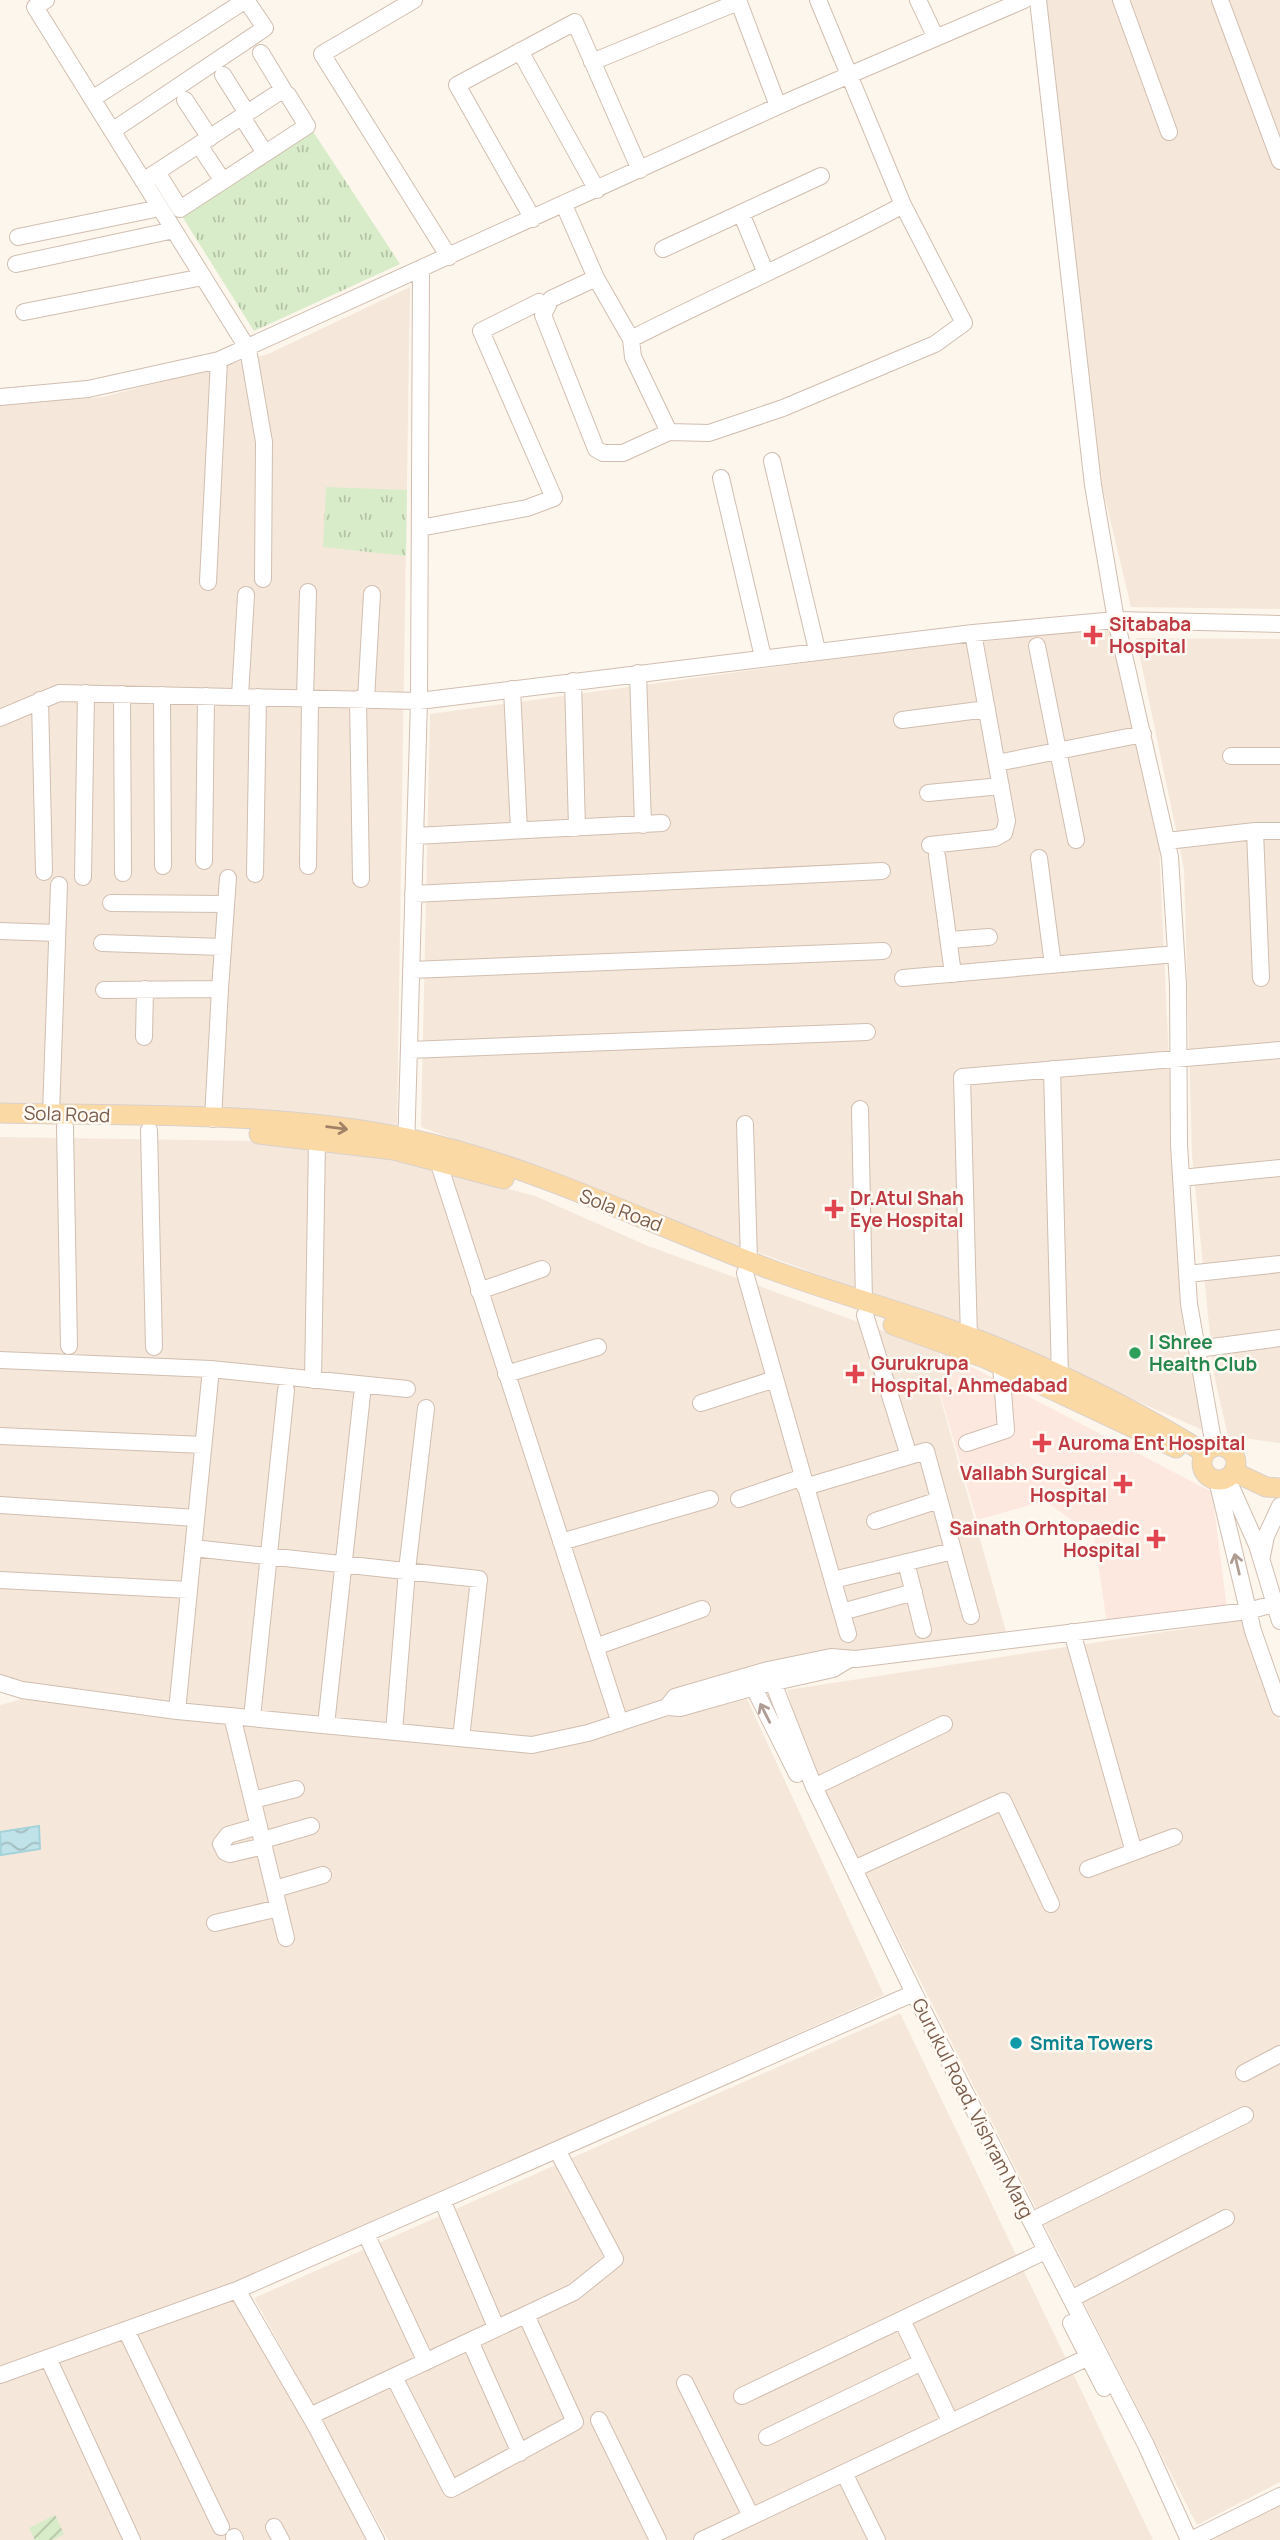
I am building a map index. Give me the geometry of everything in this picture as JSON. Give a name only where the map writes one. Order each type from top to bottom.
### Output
[{"type":"main road","name":"Sola Road","points":[[0,1113],[149,1130],[262,1134],[317,1141],[406,1146],[438,1161],[538,1188],[864,1308],[1207,1453]]},
{"type":"main road","name":"Sola Road","points":[[0,1126],[58,1121],[213,1119],[333,1127],[533,1176],[747,1266]]},
{"type":"main road","name":"Sola Road","points":[[864,1308],[1012,1353],[1157,1423],[1207,1453]]},
{"type":"main road","points":[[1229,1474],[1231,1450],[1207,1453],[1206,1474],[1280,1475]]},
{"type":"main road","points":[[1229,1474],[1266,1487],[1280,1488]]},
{"type":"street","points":[[46,0],[35,7],[112,131],[180,209],[307,126],[261,53]]},
{"type":"street","points":[[92,99],[246,0],[265,28],[112,131]]},
{"type":"street","points":[[414,0],[322,54],[449,257]]},
{"type":"street","points":[[596,278],[551,299],[543,315],[556,355],[597,449],[603,453],[623,453],[669,432],[709,433],[783,408],[935,344],[964,323],[903,205],[817,0]]},
{"type":"street","points":[[918,0],[936,37]]},
{"type":"street","points":[[0,397],[88,389],[219,360],[248,349],[778,106],[1024,0]]},
{"type":"street","points":[[1038,0],[1093,485],[1116,620],[1167,841],[1176,954],[1181,1178],[1187,1274],[1207,1453]]},
{"type":"street","points":[[1121,0],[1168,132]]},
{"type":"street","points":[[1220,0],[1280,161]]},
{"type":"street","points":[[593,62],[738,1],[778,106]]},
{"type":"street","points":[[533,219],[457,85],[575,22],[639,170]]},
{"type":"street","points":[[520,51],[597,190]]},
{"type":"street","points":[[223,75],[265,153]]},
{"type":"street","points":[[150,177],[284,91]]},
{"type":"street","points":[[185,100],[223,181]]},
{"type":"street","points":[[663,249],[821,176]]},
{"type":"street","points":[[150,177],[160,208],[248,349],[264,442],[264,579]]},
{"type":"street","points":[[564,205],[596,278],[631,339],[634,358],[669,432]]},
{"type":"street","points":[[631,339],[765,271],[825,247],[903,205]]},
{"type":"street","points":[[18,237],[160,208]]},
{"type":"street","points":[[741,213],[765,271]]},
{"type":"street","points":[[106,219],[110,244]]},
{"type":"street","points":[[16,264],[174,230]]},
{"type":"street","points":[[406,1146],[419,701],[421,270]]},
{"type":"street","points":[[24,312],[203,277]]},
{"type":"street","points":[[420,528],[527,508],[554,498],[481,331],[539,302],[545,307]]},
{"type":"street","points":[[208,582],[219,360]]},
{"type":"street","points":[[772,461],[817,650]]},
{"type":"street","points":[[721,478],[763,657]]},
{"type":"street","points":[[308,592],[308,866]]},
{"type":"street","points":[[360,879],[362,699],[372,594]]},
{"type":"street","points":[[240,696],[246,595]]},
{"type":"street","points":[[0,718],[59,693],[419,701],[817,650],[1116,620],[1280,624]]},
{"type":"street","points":[[953,974],[934,850],[995,838],[1004,832],[1007,821],[973,633]]},
{"type":"street","points":[[1037,646],[1076,840]]},
{"type":"street","points":[[638,673],[643,824]]},
{"type":"street","points":[[573,681],[577,828]]},
{"type":"street","points":[[512,689],[519,830]]},
{"type":"street","points":[[83,877],[86,693]]},
{"type":"street","points":[[122,694],[124,873]]},
{"type":"street","points":[[162,695],[163,866]]},
{"type":"street","points":[[204,861],[206,696]]},
{"type":"street","points":[[255,874],[258,697]]},
{"type":"street","points":[[40,700],[44,872]]},
{"type":"street","points":[[902,720],[987,709]]},
{"type":"street","points":[[997,763],[1143,734]]},
{"type":"street","points":[[1231,756],[1280,755]]},
{"type":"street","points":[[929,793],[1001,786]]},
{"type":"street","points":[[415,836],[662,823]]},
{"type":"street","points":[[1167,841],[1255,831],[1280,831]]},
{"type":"street","points":[[1255,831],[1261,978]]},
{"type":"street","points":[[1039,858],[1053,965]]},
{"type":"street","points":[[413,894],[882,871]]},
{"type":"street","points":[[213,1119],[228,878]]},
{"type":"street","points":[[59,885],[58,1121],[69,1346]]},
{"type":"street","points":[[111,903],[226,904]]},
{"type":"street","points":[[0,932],[57,933]]},
{"type":"street","points":[[949,940],[989,937]]},
{"type":"street","points":[[102,943],[223,947]]},
{"type":"street","points":[[411,970],[883,951]]},
{"type":"street","points":[[903,978],[1176,954]]},
{"type":"street","points":[[104,989],[220,989]]},
{"type":"street","points":[[144,1037],[145,989]]},
{"type":"street","points":[[409,1050],[867,1032]]},
{"type":"street","points":[[969,1338],[962,1077],[1280,1050]]},
{"type":"street","points":[[1052,1069],[1060,1377]]},
{"type":"street","points":[[860,1109],[864,1308],[909,1456]]},
{"type":"street","points":[[745,1124],[747,1266],[775,1379],[848,1634]]},
{"type":"street","points":[[149,1130],[154,1347]]},
{"type":"street","points":[[313,1380],[317,1141]]},
{"type":"street","points":[[438,1161],[620,1723]]},
{"type":"street","points":[[1181,1178],[1280,1168]]},
{"type":"street","points":[[1187,1274],[1280,1264]]},
{"type":"street","points":[[480,1291],[542,1269]]},
{"type":"street","points":[[1197,1349],[1280,1338]]},
{"type":"street","points":[[506,1374],[598,1347]]},
{"type":"street","points":[[0,1360],[211,1369],[407,1389]]},
{"type":"street","points":[[967,1443],[1006,1430],[1001,1366]]},
{"type":"street","points":[[177,1711],[211,1369]]},
{"type":"street","points":[[701,1403],[775,1379]]},
{"type":"street","points":[[252,1718],[286,1390]]},
{"type":"street","points":[[326,1725],[362,1395]]},
{"type":"street","points":[[394,1732],[407,1570],[426,1408]]},
{"type":"street","points":[[0,1436],[203,1445]]},
{"type":"street","points":[[739,1499],[926,1451],[971,1616]]},
{"type":"street","points":[[1229,1474],[1261,1559],[1280,1621]]},
{"type":"street","points":[[1229,1474],[1248,1611],[1280,1707]]},
{"type":"street","points":[[561,1542],[710,1499]]},
{"type":"street","points":[[875,1521],[939,1500]]},
{"type":"street","points":[[0,1505],[196,1518]]},
{"type":"street","points":[[1261,1559],[1266,1536],[1280,1506]]},
{"type":"street","points":[[193,1548],[342,1562],[479,1579],[461,1738]]},
{"type":"street","points":[[833,1580],[953,1551]]},
{"type":"street","points":[[906,1562],[923,1630]]},
{"type":"street","points":[[0,1580],[189,1590]]},
{"type":"street","points":[[842,1612],[914,1592]]},
{"type":"street","points":[[0,1683],[22,1690],[177,1711],[532,1745],[620,1723],[667,1707],[680,1708],[750,1682],[831,1657],[848,1660],[1248,1611],[1274,1604]]},
{"type":"street","points":[[595,1647],[702,1609]]},
{"type":"street","points":[[1072,1632],[1133,1852]]},
{"type":"street","name":"Gurukul Road, Vishram Marg","points":[[771,1676],[814,1787],[910,1995],[1031,2221],[1071,2299],[1092,2355],[1146,2445],[1190,2540]]},
{"type":"street","name":"Gurukul Road, Vishram Marg","points":[[750,1682],[910,1995],[1038,2254],[1092,2355],[1180,2540]]},
{"type":"street","points":[[0,1696],[22,1690]]},
{"type":"street","points":[[232,1716],[286,1938]]},
{"type":"street","points":[[814,1787],[944,1724]]},
{"type":"street","points":[[253,1800],[296,1789]]},
{"type":"street","points":[[854,1869],[1003,1801],[1051,1904]]},
{"type":"street","points":[[262,1837],[312,1826]]},
{"type":"street","points":[[1088,1869],[1174,1837]]},
{"type":"street","points":[[275,1889],[323,1875]]},
{"type":"street","points":[[215,1923],[279,1908]]},
{"type":"street","points":[[0,2375],[237,2290],[910,1995]]},
{"type":"street","points":[[1244,2073],[1280,2054]]},
{"type":"street","points":[[1031,2221],[1245,2115]]},
{"type":"street","points":[[310,2416],[574,2292],[615,2259],[557,2150]]},
{"type":"street","points":[[442,2200],[496,2328]]},
{"type":"street","points":[[1071,2299],[1226,2218]]},
{"type":"street","points":[[366,2234],[426,2362]]},
{"type":"street","points":[[743,2396],[1038,2254]]},
{"type":"street","points":[[237,2290],[310,2416],[376,2540]]},
{"type":"street","points":[[394,2377],[451,2489],[575,2422],[526,2315]]},
{"type":"street","points":[[902,2320],[950,2421]]},
{"type":"street","points":[[126,2330],[230,2535]]},
{"type":"street","points":[[470,2341],[520,2453]]},
{"type":"street","points":[[702,2540],[1092,2355]]},
{"type":"street","points":[[48,2358],[132,2540]]},
{"type":"street","points":[[767,2437],[922,2362]]},
{"type":"street","points":[[685,2383],[751,2516]]},
{"type":"street","points":[[599,2420],[658,2540]]},
{"type":"street","points":[[844,2473],[877,2540]]},
{"type":"street","points":[[1190,2540],[1280,2496]]},
{"type":"shaded area","points":[[1044,0],[1280,0],[1280,609],[1131,607],[1100,477]]},
{"type":"shaded area","points":[[410,287],[397,1125],[324,1117],[0,1104],[0,404],[103,397],[268,354]]},
{"type":"shaded area","points":[[1110,629],[1159,844],[1180,1302],[1205,1431],[1016,1348],[421,1127],[430,714],[915,648]]},
{"type":"shaded area","points":[[1136,638],[1280,639],[1280,1443],[1228,1436],[1214,1375],[1192,1156],[1184,869]]},
{"type":"shaded area","points":[[0,1137],[254,1141],[395,1159],[535,1196],[648,1246],[939,1351],[947,1385],[938,1390],[1007,1635],[665,1704],[531,1742],[22,1686],[0,1680]]},
{"type":"shaded area","points":[[941,1351],[1212,1492],[1227,1608],[1107,1624],[1094,1536],[1045,1501],[977,1520],[939,1390],[948,1385]]},
{"type":"shaded area","points":[[1242,1620],[1280,1721],[1280,2482],[1197,2525],[806,1756],[787,1690]]},
{"type":"shaded area","points":[[22,1699],[536,1753],[668,1715],[685,1715],[747,1699],[884,1995],[228,2288],[0,2369],[0,1705]]},
{"type":"shaded area","points":[[900,2013],[1153,2540],[388,2540],[254,2298]]},
{"type":"shaded area","points":[[235,2298],[371,2540],[0,2540],[0,2381]]},
{"type":"shaded area","points":[[1280,2505],[1280,2540],[1212,2540]]},
{"type":"green space","points":[[312,130],[400,264],[254,331],[180,213]]},
{"type":"green space","points":[[326,487],[407,490],[406,556],[323,547]]},
{"type":"green space","points":[[55,2515],[64,2534],[53,2540],[35,2540],[29,2528]]},
{"type":"water","points":[[39,1826],[40,1849],[1,1855],[0,1832]]},
{"type":"place","name":"Sitababa Hospital","points":[[1093,635]]},
{"type":"place","name":"Dr.Atul Shah Eye Hospital","points":[[834,1209]]},
{"type":"place","name":"I Shree Health Club","points":[[1135,1353]]},
{"type":"place","name":"Gurukrupa Hospital, Ahmedabad","points":[[855,1374]]},
{"type":"place","name":"Auroma Ent Hospital","points":[[1042,1443]]},
{"type":"place","name":"Vallabh Surgical Hospital","points":[[1123,1484]]},
{"type":"place","name":"Sainath Orhtopaedic Hospital","points":[[1156,1539]]},
{"type":"place","name":"Smita Towers","points":[[1016,2043]]}]
